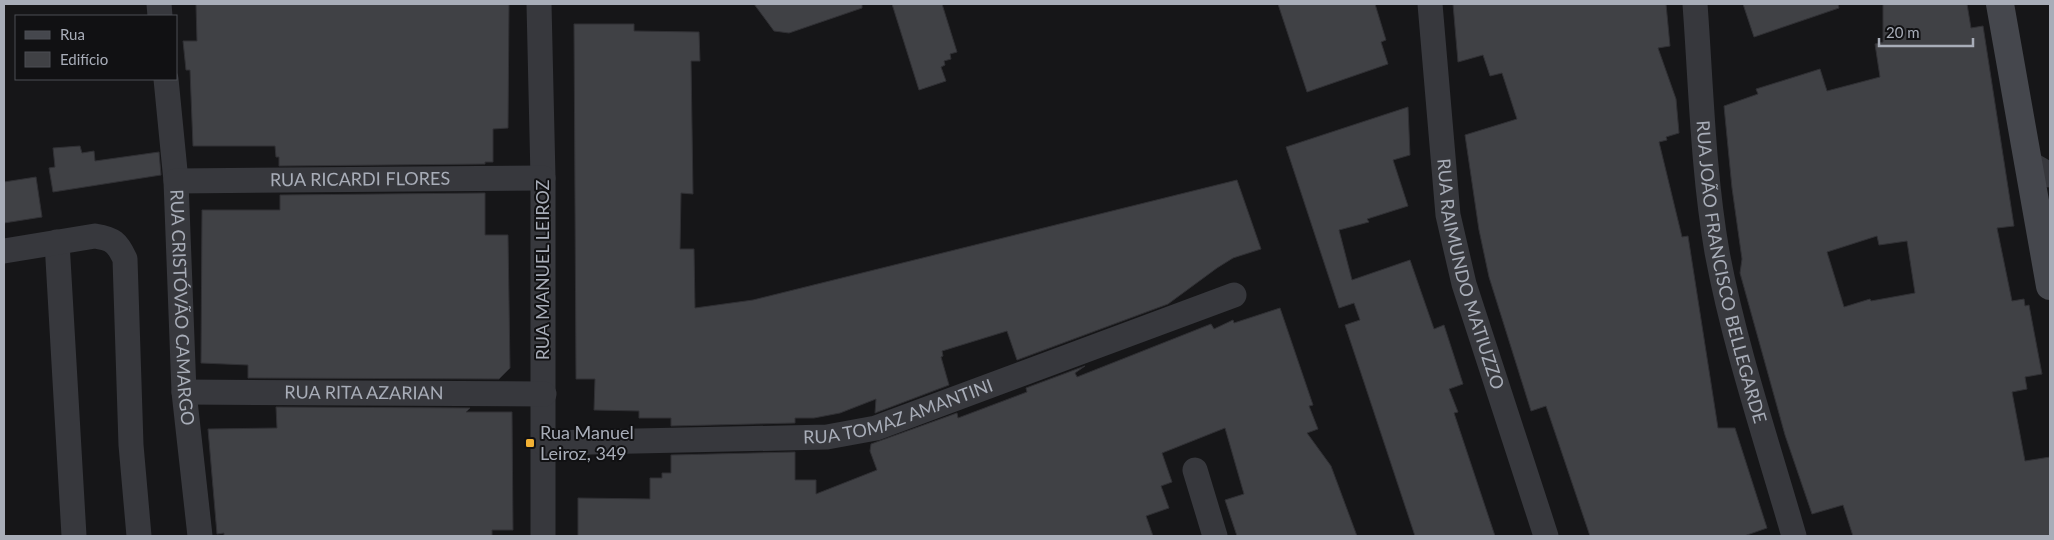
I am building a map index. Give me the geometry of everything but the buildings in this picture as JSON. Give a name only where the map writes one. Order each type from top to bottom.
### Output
[{"type":"street","name":"RUA MANUEL LEIROZ","points":[[539,4],[543,178],[543,536]]},
{"type":"street","name":"RUA RAIMUNDO MATIUZZO","points":[[1430,4],[1448,215],[1464,284],[1546,536]]},
{"type":"street","name":"RUA JOÃO FRANCISCO BELLEGARDE","points":[[1694,4],[1709,184],[1717,251],[1733,321],[1794,536]]},
{"type":"street","points":[[2000,4],[2039,169],[2050,286]]},
{"type":"street","name":"RUA CRISTÓVÃO CAMARGO","points":[[166,80],[176,181],[184,392],[200,536]]},
{"type":"street","name":"RUA RICARDI FLORES","points":[[176,181],[543,178]]},
{"type":"street","points":[[4,251],[95,236],[109,238],[119,246],[126,258],[130,445],[139,536]]},
{"type":"street","points":[[57,242],[74,536]]},
{"type":"street","name":"RUA TOMAZ AMANTINI","points":[[544,443],[828,437],[876,428],[1234,295]]},
{"type":"street","name":"RUA RITA AZARIAN","points":[[184,392],[544,394]]},
{"type":"street","points":[[1194,470],[1215,536]]},
{"type":"place","name":"Rua Manuel Leiroz, 349","points":[[530,443]]}]
